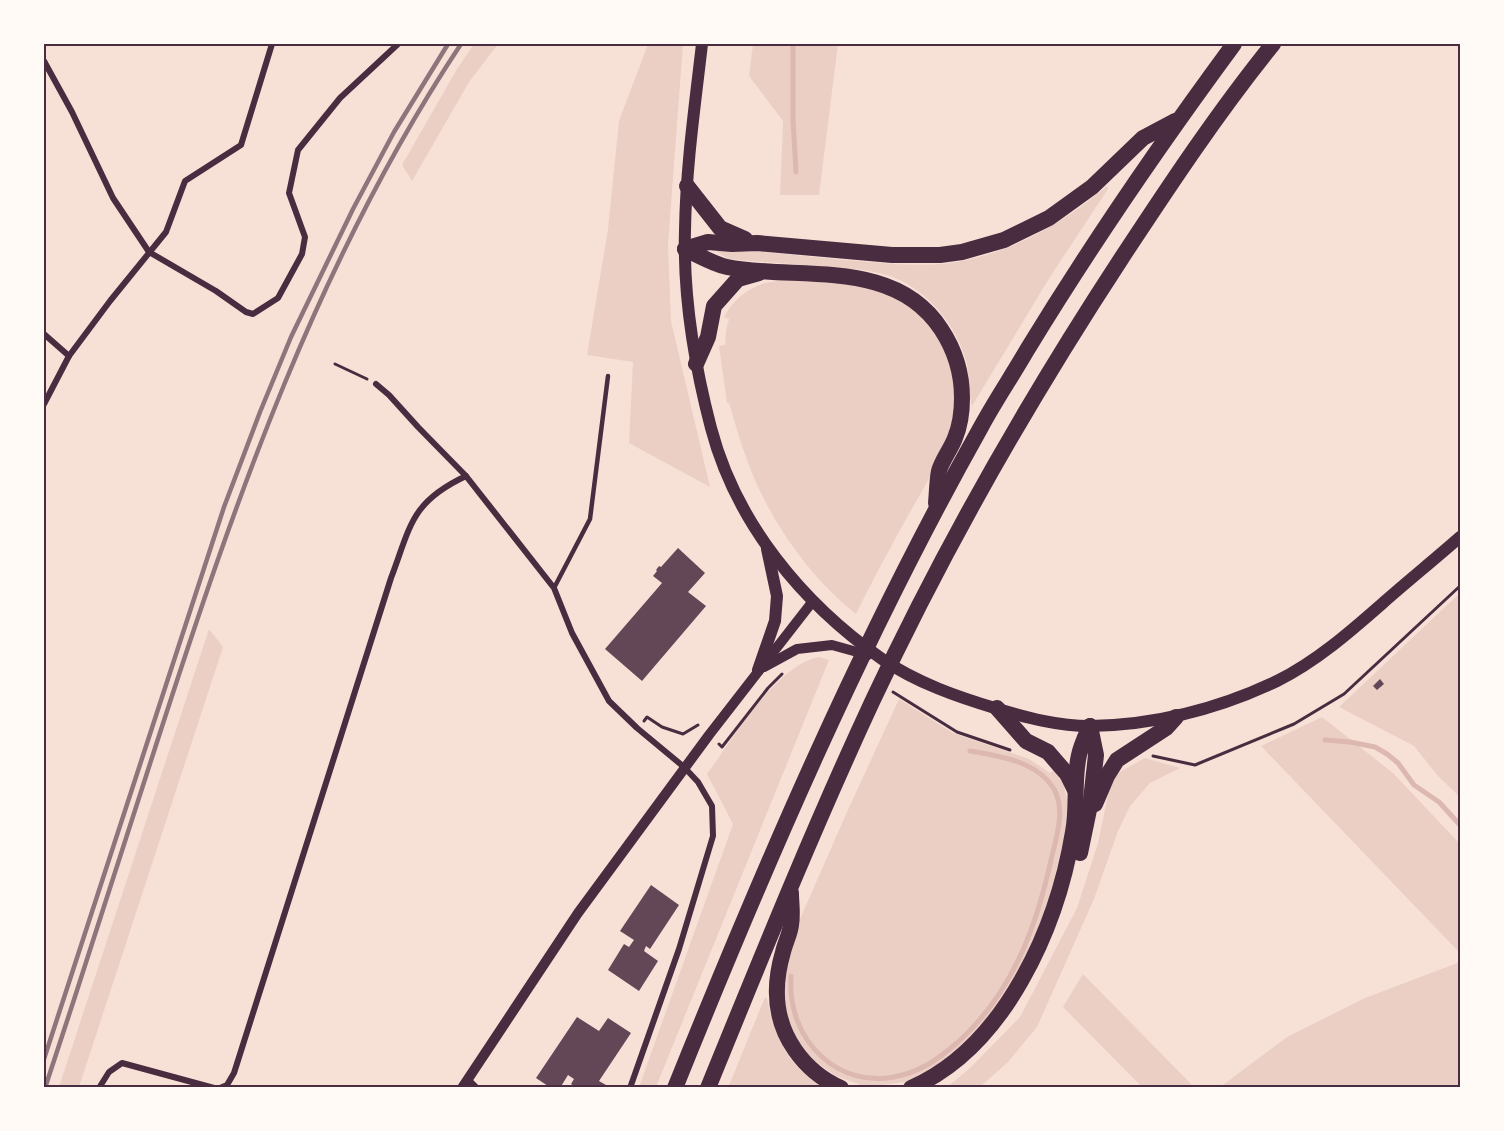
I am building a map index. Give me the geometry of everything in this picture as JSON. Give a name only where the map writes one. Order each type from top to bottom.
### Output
[{"type":"highway","points":[[675,1088],[747,912],[848,684],[885,607],[982,424],[1063,291],[1179,118],[1234,44]]},
{"type":"highway","points":[[708,1088],[790,886],[874,699],[912,620],[988,475],[1089,309],[1169,187],[1273,44]]},
{"type":"highway","points":[[685,249],[708,242],[757,243],[919,256],[951,254],[983,247],[1030,229],[1063,209],[1111,171],[1143,138],[1179,118]]},
{"type":"highway","points":[[687,186],[720,228],[757,243]]},
{"type":"highway","points":[[685,249],[725,267],[837,276],[890,286],[914,300],[937,323],[954,352],[962,383],[962,400],[956,437],[939,471],[936,510]]},
{"type":"highway","points":[[696,364],[708,337],[714,306],[738,279],[768,270]]},
{"type":"highway","points":[[997,708],[1026,741],[1048,752],[1067,774],[1076,791]]},
{"type":"highway","points":[[1087,818],[1115,762],[1166,728],[1176,717]]},
{"type":"highway","points":[[911,1088],[944,1070],[964,1053],[994,1021],[1016,991],[1045,929],[1061,884],[1073,833],[1079,755],[1090,726]]},
{"type":"highway","points":[[934,1088],[977,1054],[1002,1028],[1024,996],[1065,905],[1081,848],[1096,755],[1090,726]]},
{"type":"highway","points":[[790,886],[792,924],[778,972],[776,1002],[779,1016],[783,1030],[798,1055],[822,1077],[842,1088]]},
{"type":"main road","points":[[702,44],[687,186],[685,249],[688,310],[696,364],[712,431],[739,503],[766,548],[813,601],[883,660],[928,684],[963,699],[1055,723],[1090,726],[1176,717],[1239,698],[1280,679],[1305,664],[1356,627],[1461,537]]},
{"type":"main road","points":[[758,670],[775,621],[777,596],[766,548]]},
{"type":"street","points":[[44,404],[69,356],[166,232],[185,181],[241,145],[272,44]]},
{"type":"street","points":[[44,61],[72,112],[113,198],[150,252],[216,291],[246,312],[253,314],[278,298],[302,254],[305,237],[289,193],[298,150],[340,98],[398,44]]},
{"type":"street","points":[[44,333],[69,356]]},
{"type":"street","points":[[376,384],[466,476],[554,588],[572,633],[609,701],[684,767],[698,782],[712,806],[713,837],[679,949],[630,1088]]},
{"type":"street","points":[[220,1088],[227,1085],[234,1073],[391,578],[415,515],[427,499],[466,476]]},
{"type":"street","points":[[477,1088],[465,1083],[578,913],[684,767],[813,601]]},
{"type":"street","points":[[758,670],[797,649],[832,645],[883,660]]},
{"type":"street","points":[[99,1088],[109,1072],[122,1063],[214,1088]]},
{"type":"lane","points":[[554,588],[590,519],[608,376]]},
{"type":"path","points":[[335,364],[376,384]]},
{"type":"path","points":[[1196,765],[1294,724],[1344,694],[1461,586]]},
{"type":"shaded area","points":[[474,44],[498,44],[469,82],[412,181],[402,165],[457,69]]},
{"type":"shaded area","points":[[648,44],[683,44],[668,245],[671,321],[710,487],[629,443],[633,362],[587,355],[608,229],[619,121]]},
{"type":"shaded area","points":[[753,44],[838,44],[819,195],[780,195],[783,121],[749,76]]},
{"type":"shaded area","points":[[1107,186],[1108,189],[1050,277],[972,406],[966,360],[955,335],[930,301],[907,284],[864,270],[728,259],[716,251],[722,248],[906,264],[952,263],[987,255],[1024,241],[1059,222]]},
{"type":"shaded area","points":[[783,279],[866,287],[899,298],[931,329],[945,352],[951,370],[954,409],[952,424],[942,453],[856,614],[838,599],[806,564],[778,524],[756,482],[729,403],[727,403],[719,346],[725,345],[729,319],[724,317],[736,300],[752,288]]},
{"type":"shaded area","points":[[1460,593],[1460,797],[1438,776],[1414,746],[1339,707]]},
{"type":"shaded area","points":[[209,629],[223,647],[79,1087],[59,1087]]},
{"type":"shaded area","points":[[819,657],[829,660],[656,1087],[639,1087],[733,824],[707,774],[742,724],[771,689],[803,663]]},
{"type":"shaded area","points":[[899,699],[953,733],[1029,759],[1050,773],[1054,770],[1064,786],[1068,804],[1065,836],[1046,911],[1004,1001],[956,1054],[906,1082],[873,1086],[861,1085],[836,1076],[813,1060],[798,1041],[788,1019],[783,981],[796,928]]},
{"type":"shaded area","points":[[1322,717],[1393,773],[1460,844],[1460,950],[1458,951],[1261,746]]},
{"type":"shaded area","points":[[1145,758],[1180,768],[1150,783],[1130,806],[1118,831],[1094,899],[1037,1027],[1008,1062],[980,1087],[946,1088],[970,1068],[1020,1017],[1077,908],[1098,843],[1109,790],[1118,773]]},
{"type":"shaded area","points":[[1460,962],[1459,1087],[1220,1087],[1287,1037],[1365,998]]},
{"type":"shaded area","points":[[1083,974],[1192,1085],[1142,1087],[1063,1007]]},
{"type":"shaded area","points":[[765,997],[779,1038],[792,1061],[811,1080],[823,1087],[728,1088]]},
{"type":"building","points":[[678,548],[705,573],[688,592],[706,606],[642,681],[605,649],[662,583],[653,576],[659,566],[661,567]]},
{"type":"building","points":[[1380,679],[1384,684],[1377,690],[1373,686]]},
{"type":"building","points":[[651,885],[679,905],[650,949],[646,946],[644,951],[658,961],[639,991],[608,970],[624,944],[629,947],[634,940],[620,931]]},
{"type":"building","points":[[577,1017],[599,1031],[608,1018],[631,1033],[599,1081],[606,1085],[604,1088],[577,1088],[571,1084],[574,1079],[568,1075],[560,1088],[551,1088],[536,1078]]},
{"type":"waterway","points":[[793,44],[796,172]]},
{"type":"waterway","points":[[1325,740],[1375,747],[1387,754],[1398,763],[1414,785],[1439,802],[1460,825]]},
{"type":"waterway","points":[[791,976],[794,1010],[807,1040],[830,1063],[847,1073],[865,1078],[894,1077],[928,1064],[957,1043],[992,1004],[1019,959],[1038,911],[1060,815],[1058,797],[1054,789],[1038,772],[1016,761],[970,751]]},
{"type":"railway","points":[[44,1059],[224,507],[260,412],[291,337],[353,209],[394,132],[448,44]]},
{"type":"railway","points":[[45,1088],[217,561],[285,382],[323,295],[365,209],[410,126],[461,44]]}]
